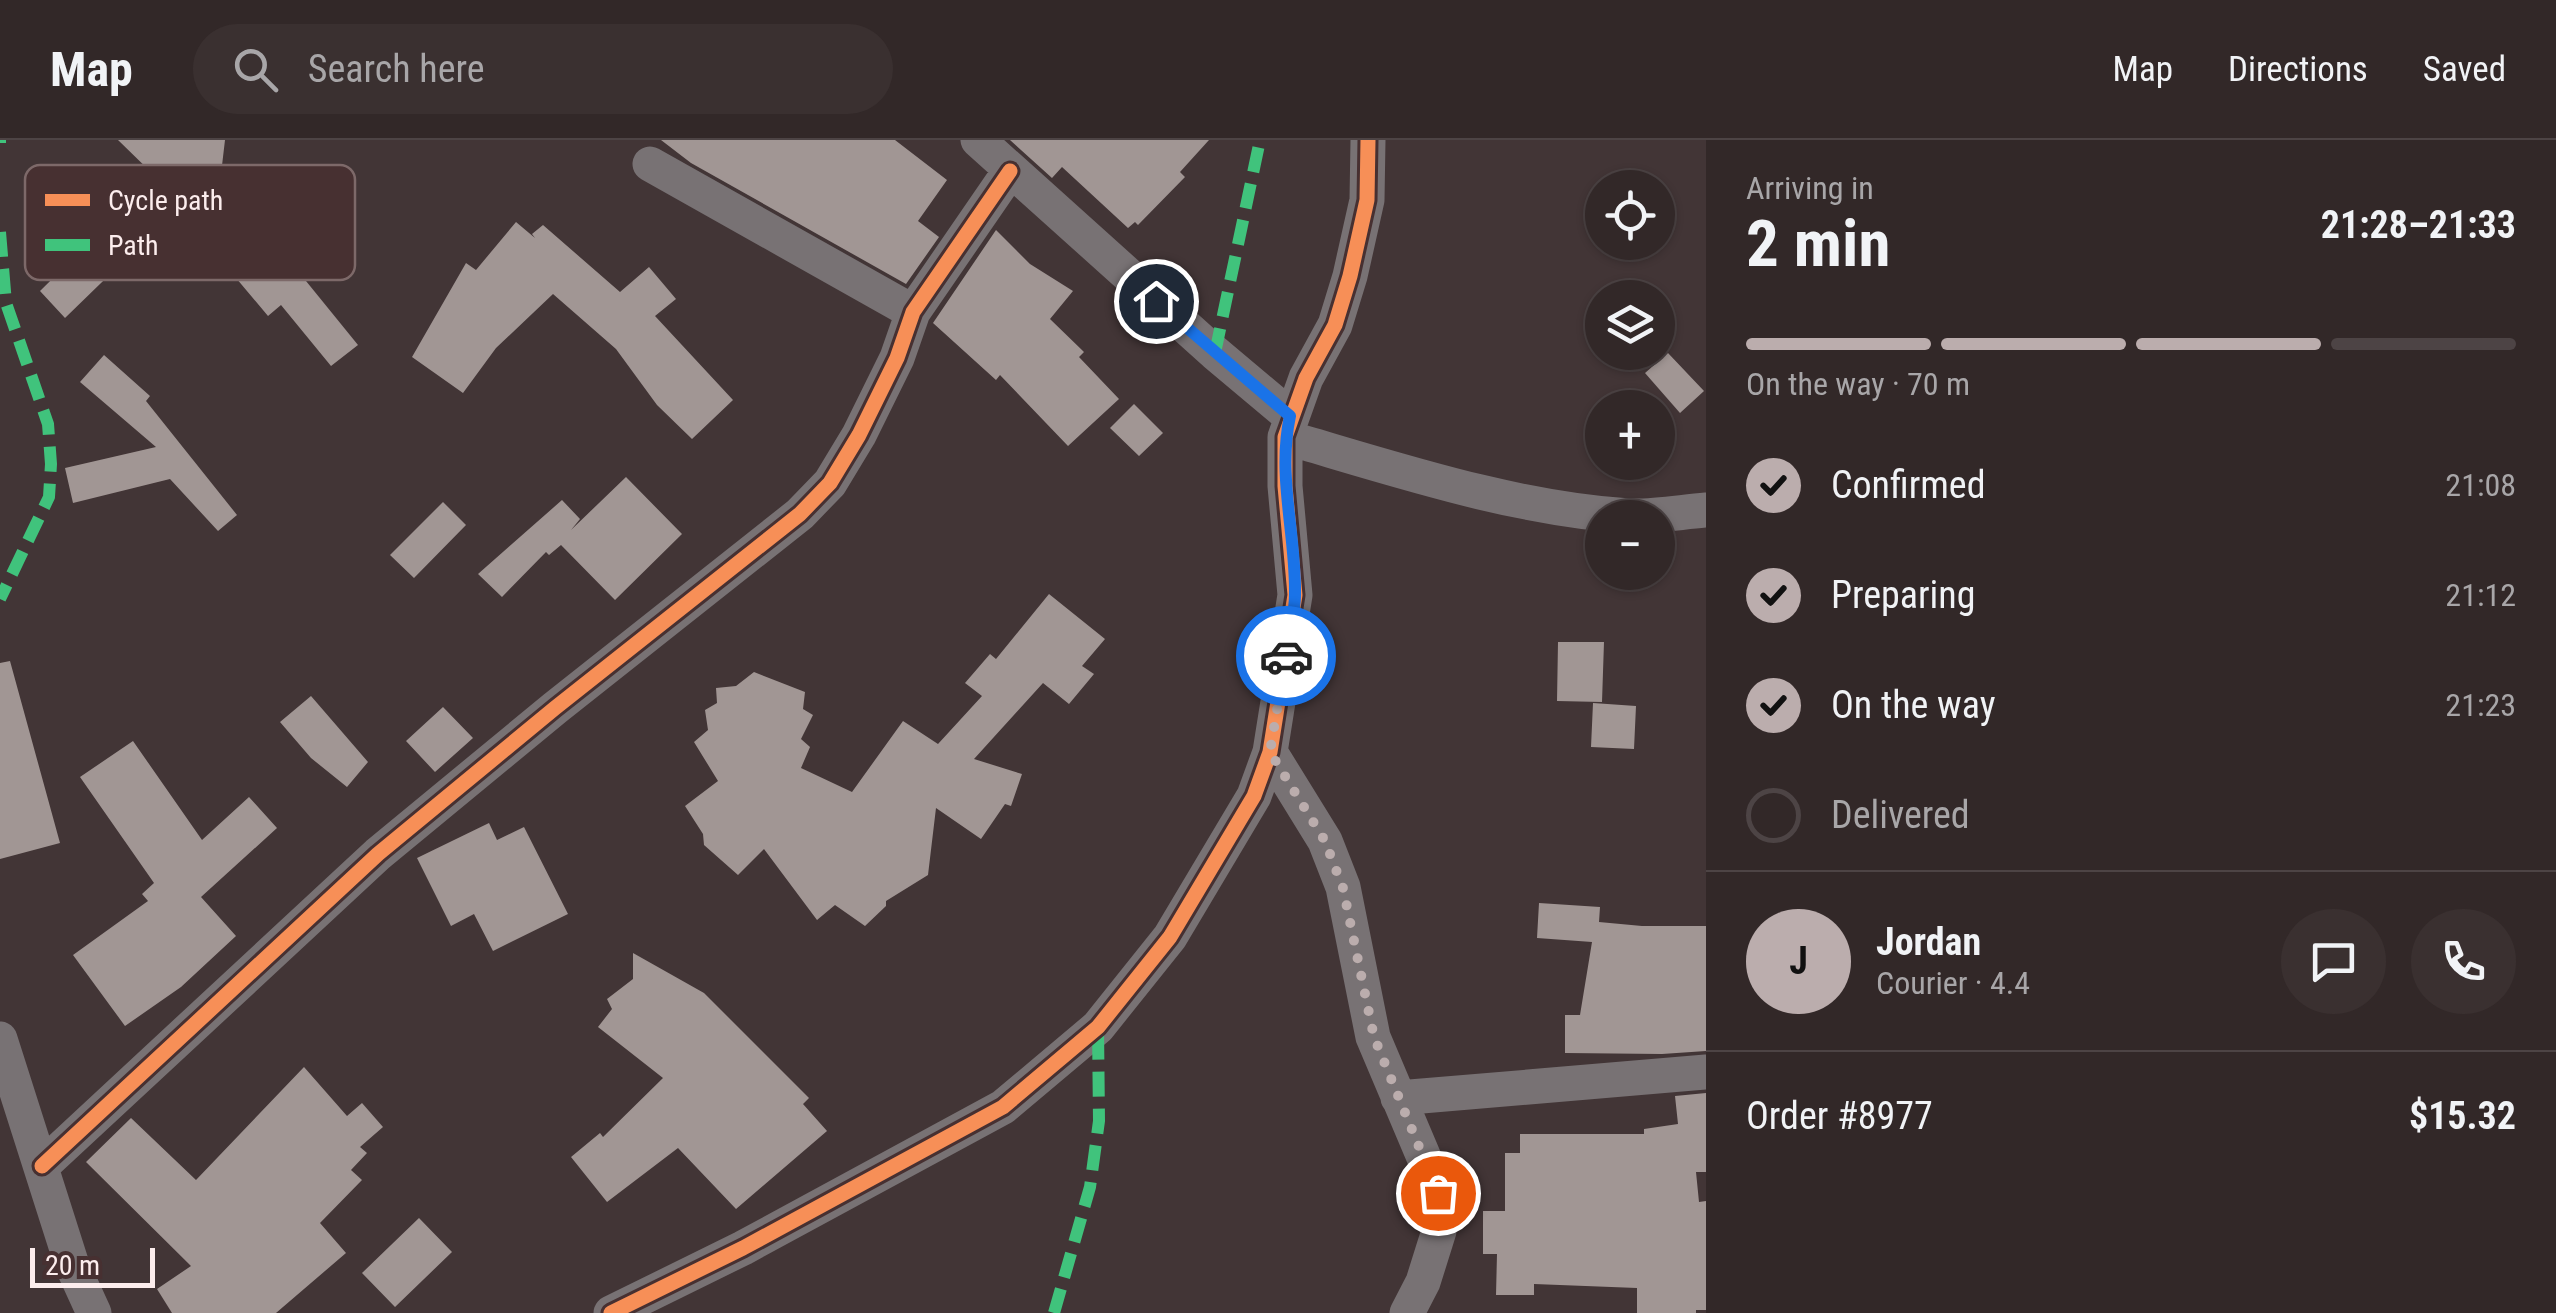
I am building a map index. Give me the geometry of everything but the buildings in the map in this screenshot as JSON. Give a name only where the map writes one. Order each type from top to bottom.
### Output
[{"type":"street","points":[[978,140],[1215,354],[1288,427],[1450,485],[1633,516],[1706,510]]},
{"type":"street","points":[[612,1313],[743,1248],[1003,1106],[1098,1027],[1170,937],[1254,796],[1270,752],[1295,595],[1286,486],[1288,427],[1306,378],[1335,325],[1350,276],[1367,200],[1368,140]]},
{"type":"street","points":[[650,164],[913,312]]},
{"type":"street","points":[[42,1166],[378,854],[800,514],[830,483],[897,358],[913,312],[1010,171]]},
{"type":"street","points":[[1270,752],[1325,841],[1343,888],[1374,1037],[1438,1193],[1438,1230],[1423,1282],[1407,1313]]},
{"type":"street","points":[[0,1039],[72,1265],[94,1313]]},
{"type":"street","points":[[1398,1098],[1706,1072]]},
{"type":"marked path","points":[[1215,353],[1260,140]]},
{"type":"marked path","points":[[0,232],[6,303],[48,424],[51,464],[49,497],[0,599]]},
{"type":"marked path","points":[[1054,1313],[1090,1187],[1099,1121],[1098,1027]]},
{"type":"cycle path","points":[[611,1313],[743,1248],[1003,1107],[1098,1027],[1170,937],[1254,796],[1270,752],[1295,595],[1285,486],[1285,437],[1306,378],[1335,325],[1350,276],[1367,200],[1368,140]]},
{"type":"cycle path","points":[[42,1166],[378,854],[800,514],[830,483],[897,358],[913,312],[1010,171]]},
{"type":"way so far","points":[[1286,656],[1270,752],[1325,841],[1343,888],[1374,1037],[1438,1193]]},
{"type":"route","points":[[1156,301],[1290,416],[1286,486],[1295,595],[1286,656]]}]
